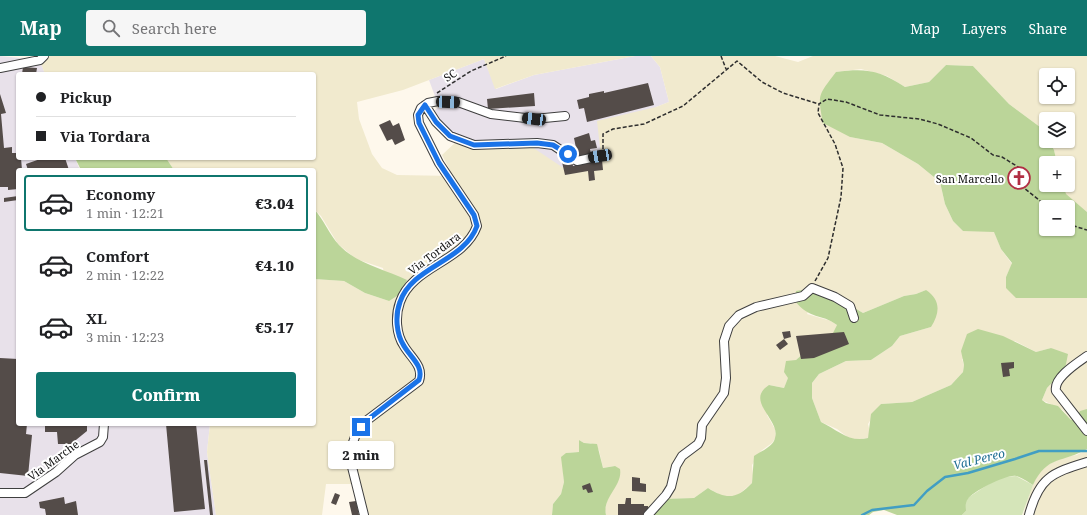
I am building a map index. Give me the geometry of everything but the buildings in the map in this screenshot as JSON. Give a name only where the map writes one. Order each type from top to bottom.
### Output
[{"type":"street","points":[[0,68],[40,60],[44,56]]},
{"type":"street","points":[[565,116],[534,119],[491,114],[458,102],[426,104],[436,122],[450,136],[474,145],[537,143],[553,145],[577,161],[600,156]]},
{"type":"street","name":"Via Tordara","points":[[364,515],[352,467],[351,448],[356,434],[366,421],[419,380],[422,374],[418,365],[403,346],[398,330],[396,315],[400,302],[406,288],[468,242],[477,226],[474,215],[439,163],[419,123],[418,115],[426,104]]},
{"type":"street","points":[[648,515],[666,495],[676,466],[682,456],[698,444],[701,438],[702,426],[724,393],[726,378],[724,341],[729,326],[739,315],[756,307],[803,296],[812,288],[850,306],[854,318]]},
{"type":"street","points":[[1087,356],[1057,380],[1055,386],[1056,391],[1087,431]]},
{"type":"street","name":"Via Marche","points":[[0,493],[25,493],[56,472],[75,455],[100,442],[103,437],[104,426]]},
{"type":"street","points":[[1029,515],[1034,497],[1040,486],[1054,475],[1067,468],[1087,462]]},
{"type":"path","name":"SC","points":[[426,104],[436,93],[471,71],[506,56]]},
{"type":"path","points":[[721,56],[726,68]]},
{"type":"path","points":[[600,156],[604,147],[603,134],[613,129],[644,124],[683,106],[726,68],[737,62],[762,82],[782,93],[819,104],[827,99],[846,102],[880,115],[919,119],[938,124],[966,135],[993,155],[1002,157],[1023,170],[1029,181],[1024,188],[1039,200]]},
{"type":"path","points":[[812,288],[817,274],[828,258],[841,197],[843,168],[835,144],[818,113],[819,104]]},
{"type":"path","points":[[1075,226],[1087,230]]},
{"type":"shaded area","points":[[0,56],[40,60],[44,72],[16,72],[16,160],[76,160],[79,168],[16,168],[16,426],[210,426],[207,452],[216,515],[0,515]]},
{"type":"shaded area","points":[[38,56],[635,56],[534,75],[495,89],[484,59],[403,90],[357,102],[359,119],[372,154],[382,168],[397,175],[453,176],[442,155],[458,140],[499,143],[520,139],[565,169],[602,165],[597,121],[656,107],[669,102],[660,67],[651,56],[775,56],[798,62],[813,56],[1087,56],[1087,212],[1065,192],[1075,192],[1075,156],[1055,156],[1053,148],[1075,148],[1075,112],[1039,112],[1039,126],[1009,104],[973,66],[946,65],[929,82],[905,87],[887,76],[861,69],[836,72],[850,137],[882,143],[918,164],[940,182],[945,204],[953,221],[963,231],[994,231],[1001,249],[1012,264],[1006,277],[1016,297],[1087,298],[1087,409],[1071,420],[1063,410],[1042,400],[1047,388],[1065,369],[1066,360],[1051,348],[1036,352],[1015,341],[962,359],[964,365],[963,372],[951,385],[912,402],[881,404],[868,424],[870,432],[868,438],[854,440],[850,439],[837,429],[821,422],[812,398],[812,383],[819,374],[846,361],[871,360],[892,346],[900,336],[931,327],[926,290],[916,294],[904,296],[863,313],[819,287],[807,314],[831,321],[837,325],[836,331],[830,339],[805,352],[796,360],[784,388],[769,385],[767,415],[775,429],[776,437],[772,443],[761,451],[752,465],[752,483],[737,496],[724,497],[708,488],[694,498],[661,499],[652,515],[606,515],[605,509],[615,466],[603,468],[599,450],[591,443],[584,443],[579,440],[579,452],[566,453],[563,469],[564,482],[561,494],[553,504],[552,515],[369,515],[360,484],[326,484],[322,515],[216,515],[207,452],[210,426],[316,426],[316,279],[344,281],[365,293],[389,301],[383,268],[356,259],[338,244],[321,216],[316,211],[316,168],[173,168],[167,160],[316,160],[316,72],[44,72]]},
{"type":"shaded area","points":[[635,56],[651,56],[660,67],[669,102],[656,107],[602,165],[565,169],[499,143],[480,143],[449,137],[433,111],[439,107],[429,80],[484,59],[496,89],[534,75]]},
{"type":"shaded area","points":[[1087,449],[1087,515],[1023,515],[1038,473],[1044,467],[1063,457],[1077,455]]},
{"type":"green space","points":[[946,65],[973,66],[1009,104],[1039,126],[1039,148],[1053,148],[1055,156],[1039,156],[1039,192],[1065,192],[1073,200],[1039,200],[1039,236],[1075,236],[1075,202],[1087,212],[1087,298],[1016,298],[1006,288],[1006,277],[1012,263],[1001,249],[994,232],[963,231],[953,221],[945,204],[940,182],[918,164],[882,143],[850,137],[823,123],[820,106],[821,95],[826,85],[836,72],[856,70],[872,72],[896,81],[905,87],[929,82]]},
{"type":"green space","points":[[76,160],[167,160],[173,168],[80,168]]},
{"type":"green space","points":[[316,212],[335,241],[346,252],[362,262],[407,280],[400,294],[389,301],[365,293],[344,281],[316,279]]},
{"type":"green space","points":[[819,287],[863,313],[904,296],[916,294],[926,290],[937,302],[938,307],[936,317],[931,327],[900,336],[892,346],[871,360],[846,361],[819,374],[812,383],[812,398],[821,422],[849,437],[855,439],[868,438],[871,414],[881,404],[912,402],[951,385],[963,372],[964,365],[961,351],[967,334],[978,329],[1003,336],[1036,352],[1051,348],[1068,354],[1065,369],[1047,388],[1042,400],[1046,403],[1058,406],[1071,420],[1077,417],[1080,411],[1087,409],[1087,449],[1050,464],[1038,475],[1033,485],[1016,476],[1005,478],[990,484],[976,492],[967,500],[966,511],[962,515],[897,515],[884,510],[873,512],[869,515],[652,515],[661,499],[694,498],[708,488],[721,495],[732,496],[741,492],[752,483],[754,456],[772,444],[775,438],[773,424],[761,404],[760,398],[762,391],[769,385],[784,388],[788,378],[784,372],[786,361],[796,360],[805,352],[830,339],[837,325],[831,321],[811,314],[800,307],[795,301],[796,291]]},
{"type":"green space","points":[[579,440],[584,443],[597,444],[603,468],[615,466],[620,469],[619,481],[609,497],[606,515],[552,515],[553,504],[561,494],[564,482],[561,457],[566,453],[579,452]]},
{"type":"green space","points":[[1016,476],[1033,485],[1022,515],[962,515],[966,511],[966,501],[969,497],[992,482],[1004,477]]},
{"type":"waterway","name":"Val Pereo","points":[[862,515],[872,510],[914,505],[927,491],[945,477],[968,473],[1039,451],[1087,451]]},
{"type":"place","name":"San Marcello","points":[[1019,178]]},
{"type":"route","points":[[361,427],[366,421],[419,380],[422,374],[418,365],[403,346],[398,330],[396,315],[406,288],[468,242],[474,235],[477,226],[474,215],[439,163],[419,123],[418,115],[421,108],[425,105],[436,122],[450,136],[474,145],[537,143],[553,145],[568,154]]}]
